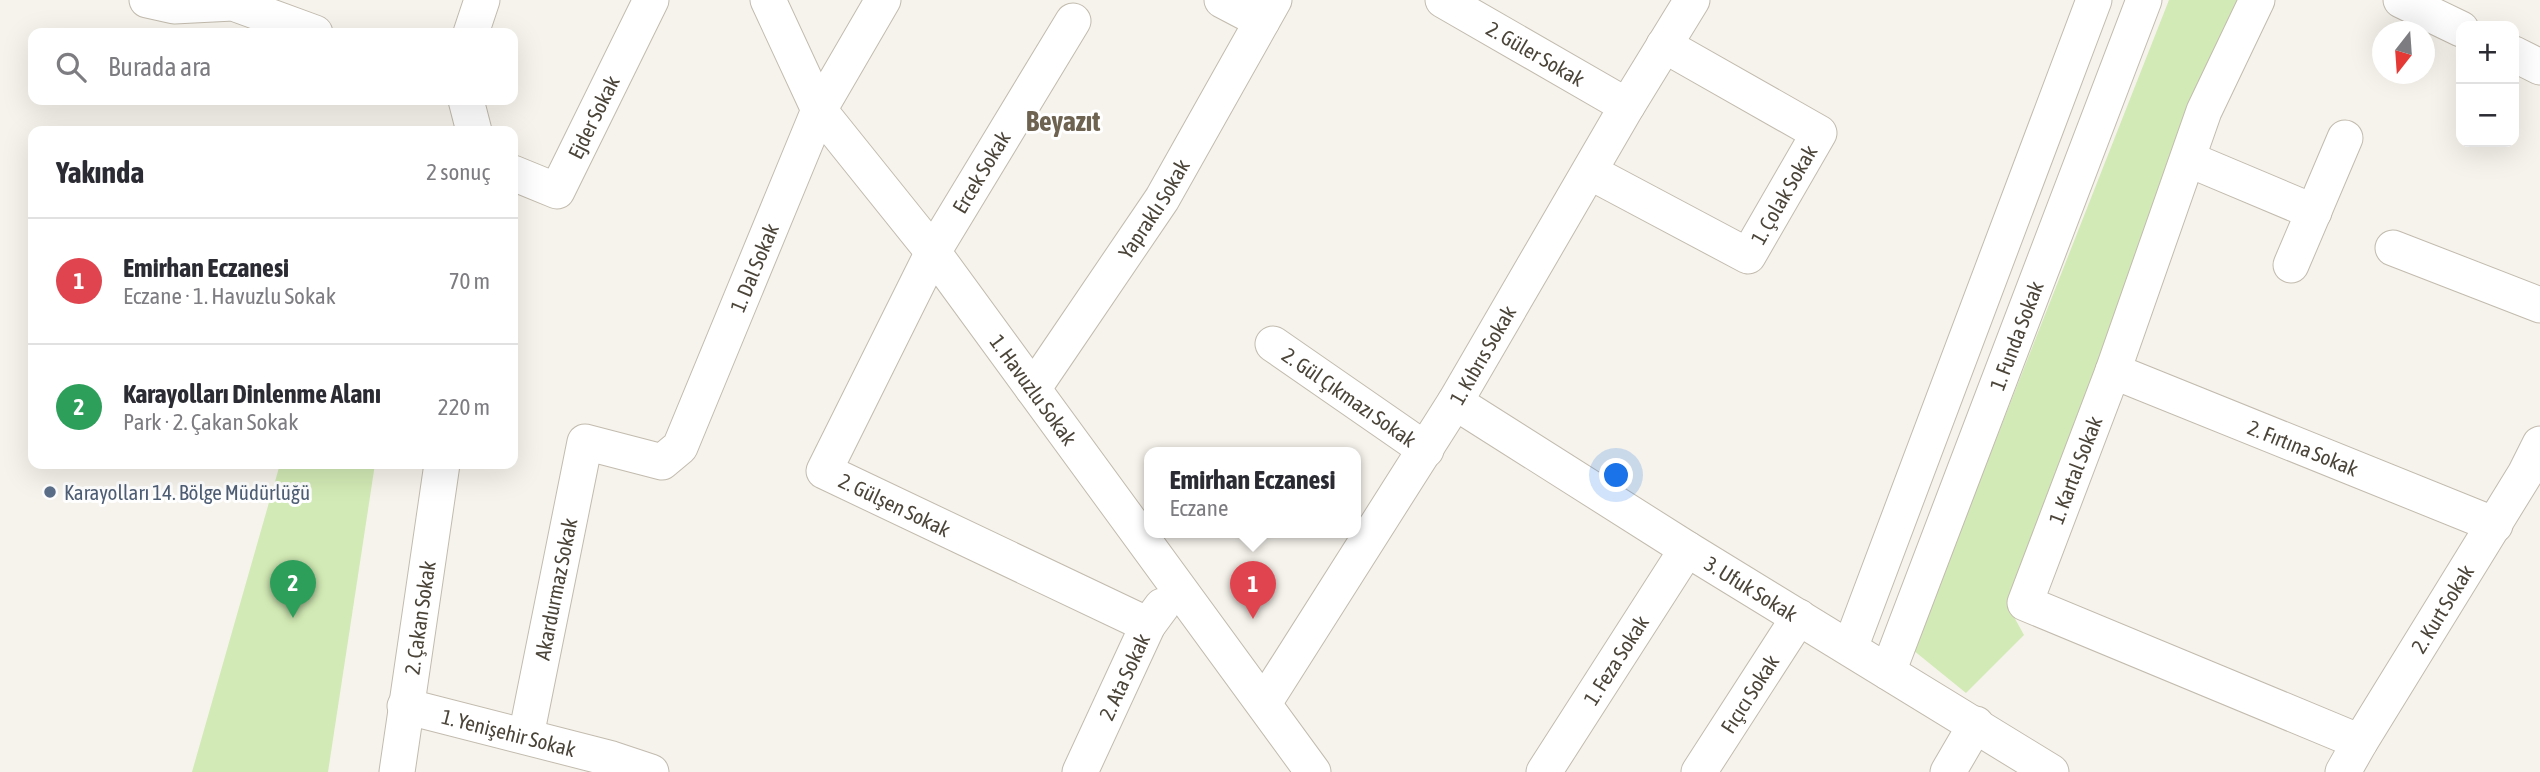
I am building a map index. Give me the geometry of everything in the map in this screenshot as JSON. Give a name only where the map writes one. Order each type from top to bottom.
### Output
[{"type":"street","points":[[473,28],[482,0]]},
{"type":"street","name":"Ejder Sokak","points":[[518,175],[558,191],[651,0]]},
{"type":"street","name":"1. Havuzlu Sokak","points":[[768,0],[819,110],[933,252],[1313,772]]},
{"type":"street","name":"1. Dal Sokak","points":[[585,442],[662,462],[680,447],[819,110],[883,0]]},
{"type":"street","name":"Yapraklı Sokak","points":[[1033,389],[1162,199],[1268,11],[1222,0]]},
{"type":"street","name":"2. Güler Sokak","points":[[1443,0],[1627,106]]},
{"type":"street","name":"1. Kıbrıs Sokak","points":[[1265,703],[1426,450],[1692,0]]},
{"type":"street","points":[[1850,648],[2094,0]]},
{"type":"street","name":"1. Funda Sokak","points":[[1888,671],[2144,0]]},
{"type":"street","name":"1. Kartal Sokak","points":[[2257,0],[2204,111],[2113,371],[2025,603],[2360,742]]},
{"type":"street","points":[[2401,0],[2456,27]]},
{"type":"street","points":[[160,3],[233,3],[287,10],[308,28]]},
{"type":"street","name":"Ercek Sokak","points":[[933,252],[1073,21]]},
{"type":"street","name":"1. Çolak Sokak","points":[[1590,172],[1748,256],[1819,133],[1664,46]]},
{"type":"street","points":[[2519,56],[2540,67]]},
{"type":"street","points":[[467,105],[473,126]]},
{"type":"street","points":[[2291,265],[2345,138]]},
{"type":"street","points":[[2188,159],[2314,212]]},
{"type":"street","points":[[2393,248],[2540,305]]},
{"type":"street","name":"2. Gülşen Sokak","points":[[933,252],[824,471],[1148,625]]},
{"type":"street","name":"2. Gül Çıkmazı Sokak","points":[[1273,344],[1426,450]]},
{"type":"street","name":"2. Fırtına Sokak","points":[[2113,371],[2495,525]]},
{"type":"street","name":"3. Ufuk Sokak","points":[[1455,402],[2051,772]]},
{"type":"street","name":"Akardurmaz Sokak","points":[[526,736],[585,442]]},
{"type":"street","name":"2. Kurt Sokak","points":[[2343,772],[2495,525],[2535,466]]},
{"type":"street","name":"2. Çakan Sokak","points":[[397,772],[441,469]]},
{"type":"street","name":"1. Feza Sokak","points":[[1544,772],[1688,549]]},
{"type":"street","name":"2. Ata Sokak","points":[[1080,772],[1148,625],[1176,587]]},
{"type":"street","name":"Fıçıcı Sokak","points":[[1699,772],[1799,617]]},
{"type":"street","name":"1. Yenişehir Sokak","points":[[405,706],[526,736],[610,766],[651,772]]},
{"type":"street","points":[[1948,772],[1976,724]]},
{"type":"green space","points":[[2169,0],[2241,0],[2008,606],[2024,635],[1966,693],[1913,650]]},
{"type":"green space","points":[[279,469],[374,469],[328,772],[192,772]]},
{"type":"place","name":"Karayolları 14. Bölge Müdürlüğü","points":[[50,492]]},
{"type":"place","name":"Karayolları Dinlenme Alanı","points":[[293,618]]},
{"type":"place","name":"Emirhan Eczanesi","points":[[1253,619]]},
{"type":"district","name":"Beyazıt","points":[[1063,121]]}]
